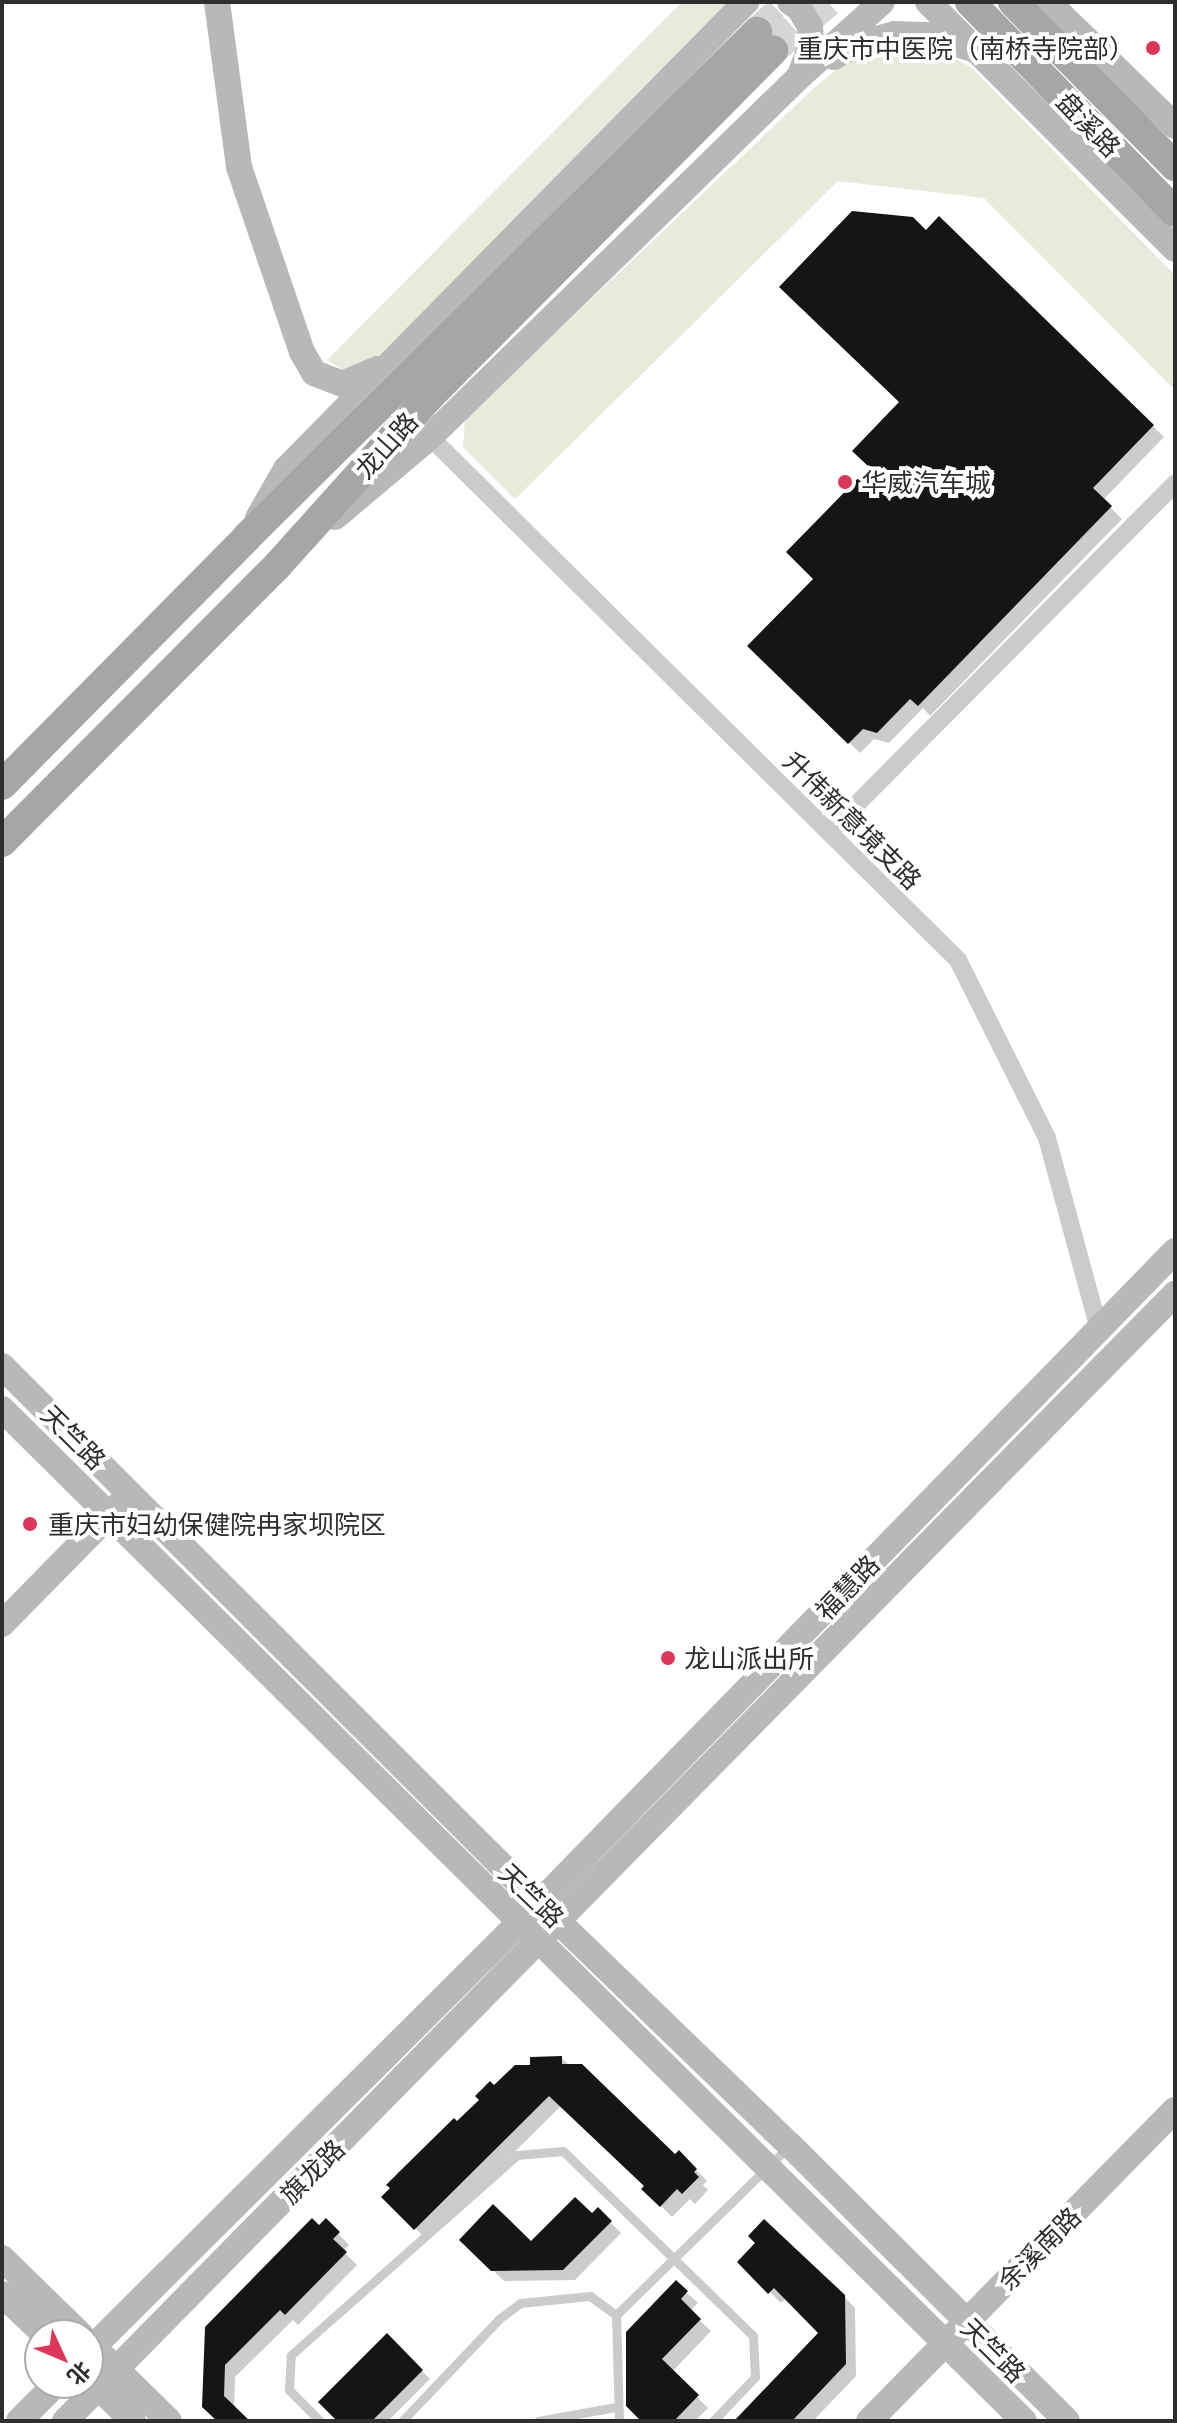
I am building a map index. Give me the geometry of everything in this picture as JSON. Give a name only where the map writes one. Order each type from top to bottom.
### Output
[{"type":"main road","points":[[217,2],[239,167],[302,352],[314,373],[342,384],[360,379],[393,359]]},
{"type":"main road","points":[[247,537],[286,469],[746,2]]},
{"type":"main road","points":[[790,2],[799,8],[810,26],[811,45],[800,76]]},
{"type":"main road","points":[[277,566],[430,437],[800,76],[882,2]]},
{"type":"main road","points":[[928,2],[1175,249]]},
{"type":"main road","name":"盘溪路","points":[[970,2],[1175,212]]},
{"type":"main road","points":[[979,52],[976,22],[987,2]]},
{"type":"main road","name":"盘溪路","points":[[1013,2],[1175,166]]},
{"type":"main road","points":[[1049,3],[1175,126]]},
{"type":"main road","points":[[800,76],[855,45],[895,34],[929,35],[979,52]]},
{"type":"main road","name":"龙山路","points":[[2,785],[247,537],[765,41],[430,396],[277,566],[2,842]]},
{"type":"main road","name":"福慧路","points":[[549,1912],[1175,1251]]},
{"type":"main road","name":"福慧路","points":[[529,1932],[1175,1294]]},
{"type":"main road","name":"天竺路","points":[[2,1366],[549,1912],[790,2145],[1067,2421]]},
{"type":"main road","name":"天竺路","points":[[2,1409],[1024,2421]]},
{"type":"main road","points":[[2,1624],[130,1493]]},
{"type":"main road","points":[[104,2329],[529,1932]]},
{"type":"main road","name":"旗龙路","points":[[104,2375],[529,1932]]},
{"type":"main road","name":"余溪南路","points":[[869,2421],[1175,2110]]},
{"type":"main road","points":[[2,2258],[63,2319]]},
{"type":"main road","points":[[2,2294],[28,2319]]},
{"type":"main road","points":[[104,2380],[169,2421]]},
{"type":"main road","points":[[104,2382],[133,2421]]},
{"type":"main road","points":[[19,2421],[41,2399]]},
{"type":"main road","name":"旗龙路","points":[[65,2421],[83,2399]]},
{"type":"street","name":"升伟新意境支路","points":[[430,437],[958,960],[1047,1138],[1099,1329]]},
{"type":"street","points":[[829,832],[1175,483]]},
{"type":"lane","points":[[619,2421],[616,2407],[616,2315],[790,2145]]},
{"type":"lane","points":[[320,2421],[289,2390],[291,2355],[517,2155],[563,2151],[753,2336],[755,2377],[713,2421]]},
{"type":"lane","points":[[402,2421],[499,2319],[520,2303],[590,2296],[616,2315]]},
{"type":"lane","points":[[538,2421],[616,2407]]},
{"type":"shaded area","points":[[682,2],[730,2],[380,355],[347,372],[327,360]]},
{"type":"shaded area","points":[[904,44],[925,44],[971,67],[1175,275],[1175,390],[984,198],[838,181],[515,499],[463,447],[465,419],[813,89],[844,63],[872,51]]},
{"type":"building","points":[[852,211],[913,217],[926,230],[939,216],[1154,425],[1093,488],[1112,506],[918,706],[910,699],[877,733],[863,729],[848,744],[747,646],[813,579],[786,552],[869,467],[852,451],[899,402],[779,287]]},
{"type":"building","points":[[562,2056],[562,2064],[582,2064],[675,2154],[679,2150],[697,2169],[694,2172],[699,2177],[682,2194],[677,2189],[660,2207],[641,2189],[644,2186],[549,2096],[414,2230],[381,2197],[390,2188],[386,2185],[401,2170],[454,2118],[457,2121],[479,2100],[475,2096],[490,2081],[494,2085],[515,2065],[530,2065],[530,2057]]},
{"type":"building","points":[[575,2197],[592,2213],[598,2207],[612,2221],[563,2270],[491,2271],[459,2240],[493,2204],[531,2241]]},
{"type":"building","points":[[312,2218],[319,2225],[326,2218],[340,2232],[333,2239],[347,2252],[285,2315],[280,2310],[225,2365],[224,2396],[250,2421],[217,2421],[202,2407],[205,2327]]},
{"type":"building","points":[[764,2219],[845,2295],[846,2364],[792,2421],[734,2421],[818,2333],[774,2288],[768,2294],[737,2262],[755,2243],[748,2236]]},
{"type":"building","points":[[676,2280],[688,2291],[681,2299],[701,2319],[662,2359],[699,2395],[674,2421],[641,2421],[626,2406],[626,2332]]},
{"type":"building","points":[[387,2333],[423,2370],[372,2421],[337,2421],[318,2402]]},
{"type":"tunnel","points":[[757,32],[790,2]]},
{"type":"tunnel","points":[[773,50],[828,2]]},
{"type":"place","name":"重庆市中医院（南桥寺院部）","points":[[1153,48]]},
{"type":"place","name":"华威汽车城","points":[[845,482]]},
{"type":"place","name":"重庆市妇幼保健院冉家坝院区","points":[[30,1524]]},
{"type":"place","name":"龙山派出所","points":[[668,1658]]}]
